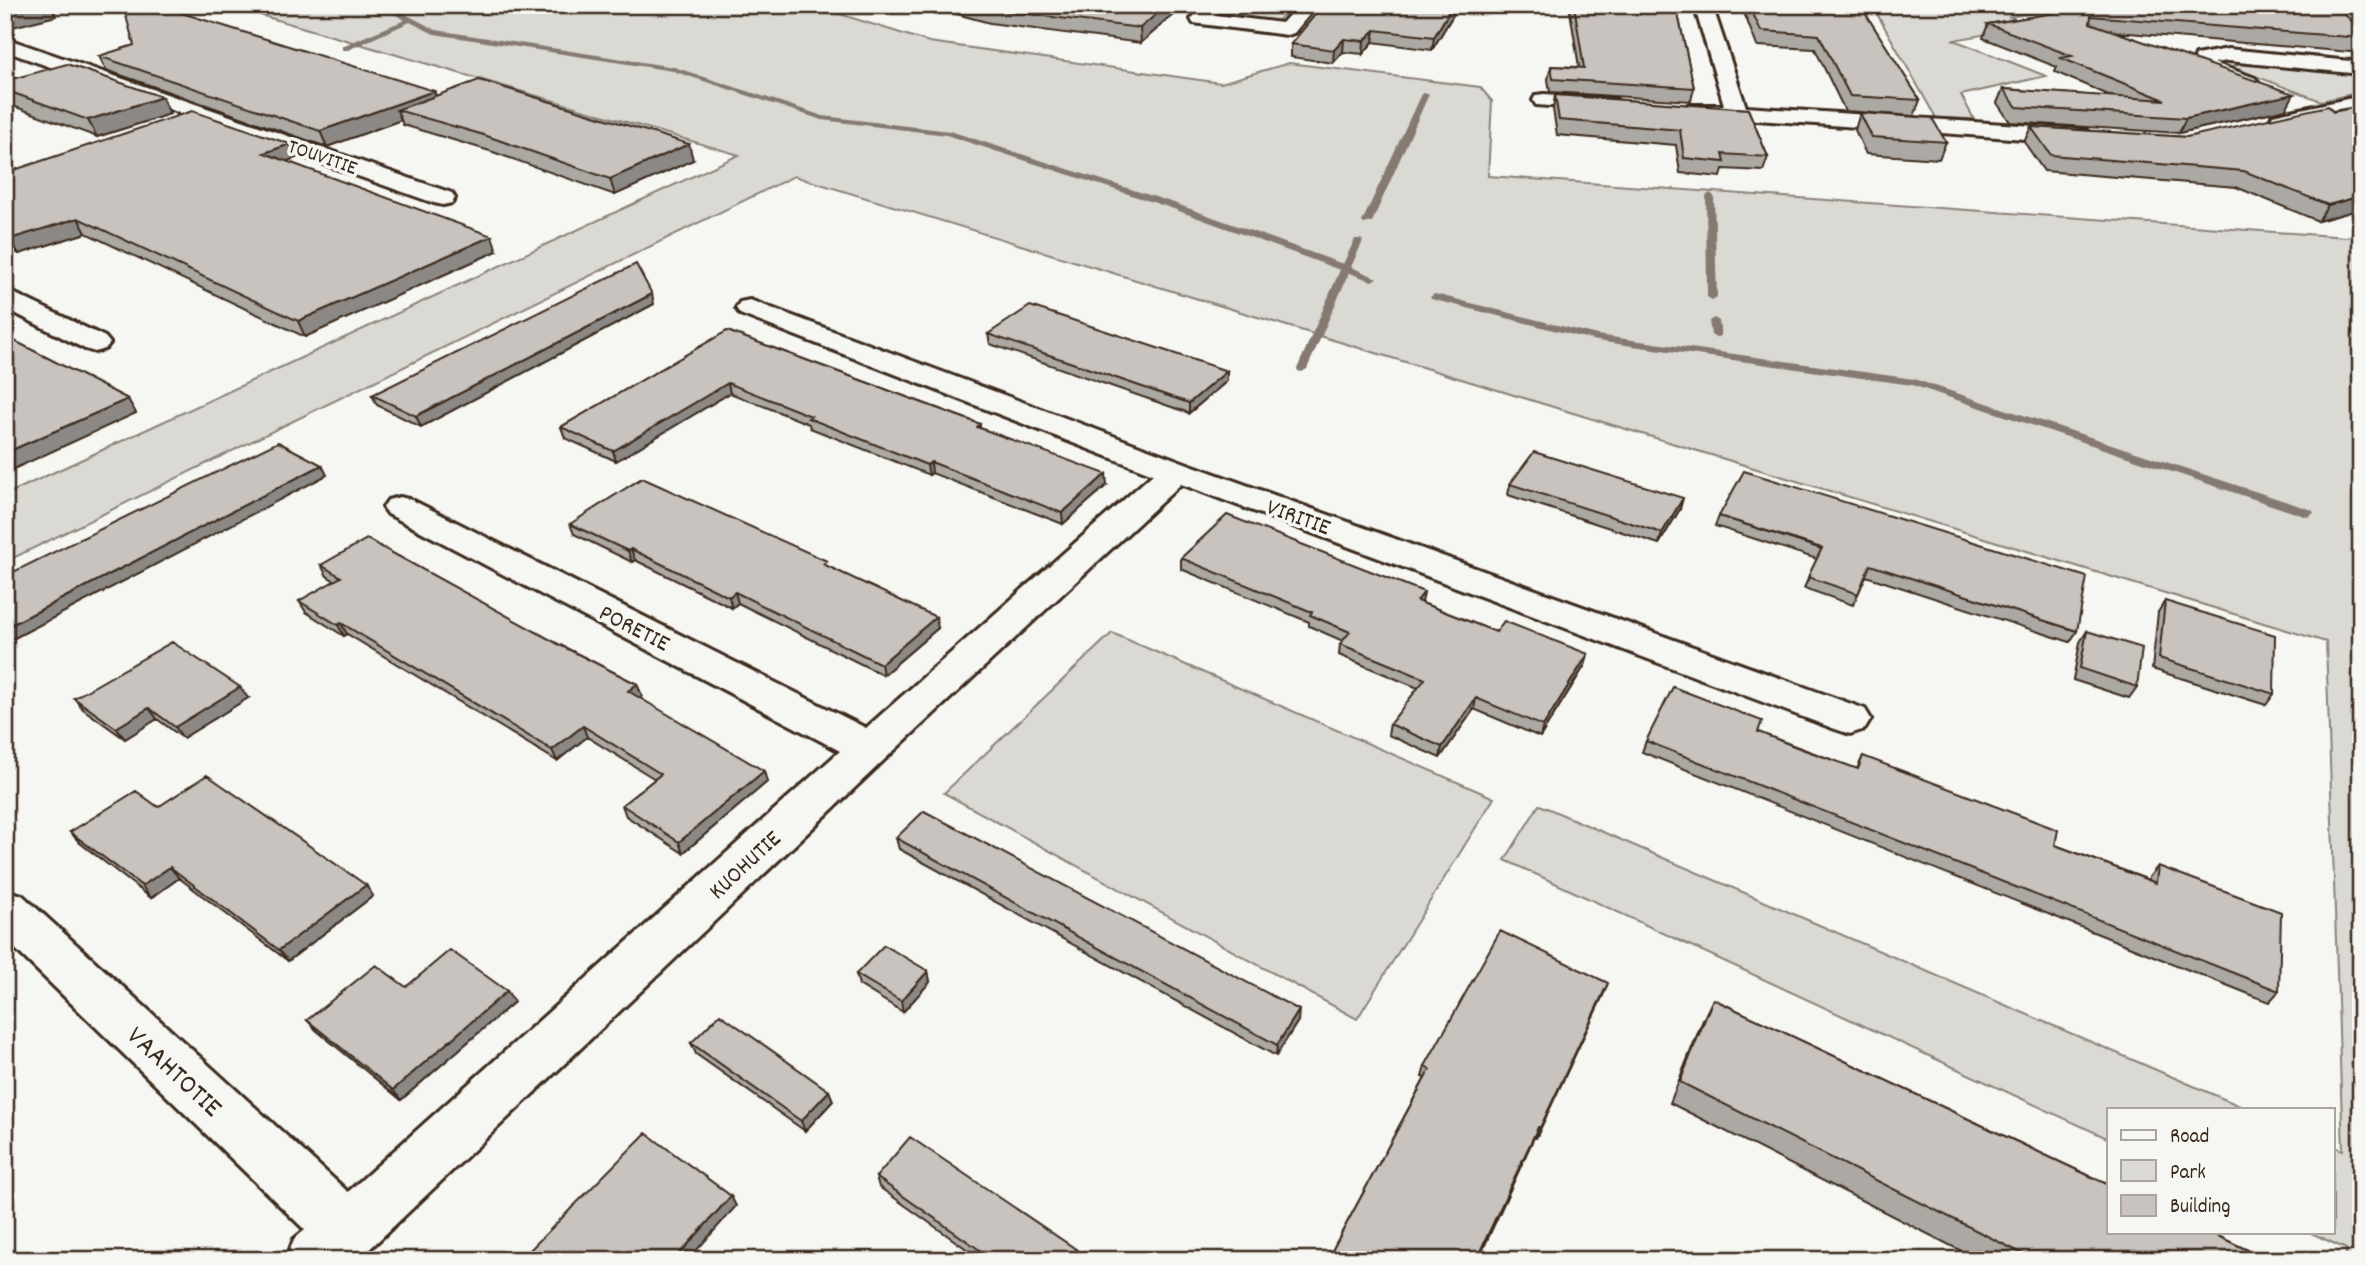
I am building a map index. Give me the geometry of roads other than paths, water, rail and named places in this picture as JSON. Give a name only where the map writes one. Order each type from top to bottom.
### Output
[{"type":"street","points":[[1216,5],[1200,19],[1287,29],[1308,5]]},
{"type":"street","points":[[1703,5],[1737,113]]},
{"type":"street","name":"TOUVITIE","points":[[5,44],[443,198]]},
{"type":"street","points":[[2266,88],[2202,66],[2203,59],[2228,55],[2361,68]]},
{"type":"street","points":[[2291,97],[2330,110]]},
{"type":"street","points":[[1544,100],[1627,105]]},
{"type":"street","points":[[2261,125],[2361,102]]},
{"type":"street","points":[[1668,108],[2099,137]]},
{"type":"street","points":[[161,127],[200,114]]},
{"type":"street","points":[[5,298],[95,343]]},
{"type":"street","name":"VIRITIE","points":[[750,308],[1176,471],[1850,719]]},
{"type":"street","name":"KUOHUTIE","points":[[331,1245],[870,748],[1176,471]]},
{"type":"street","name":"PORETIE","points":[[400,507],[870,748]]},
{"type":"street","name":"VAAHTOTIE","points":[[5,909],[331,1245]]},
{"type":"waterway","points":[[382,5],[434,32],[674,69],[822,118],[947,133],[1171,205],[1346,269]]},
{"type":"waterway","points":[[345,48],[410,20]]},
{"type":"waterway","points":[[1367,222],[1425,94]]},
{"type":"waterway","points":[[1710,196],[1712,297]]},
{"type":"waterway","points":[[1346,269],[1358,241]]},
{"type":"waterway","points":[[1302,369],[1346,269]]},
{"type":"waterway","points":[[1346,269],[1372,278]]},
{"type":"waterway","points":[[1435,297],[1597,338],[1914,382],[2308,513]]},
{"type":"waterway","points":[[1714,321],[1716,335]]}]
